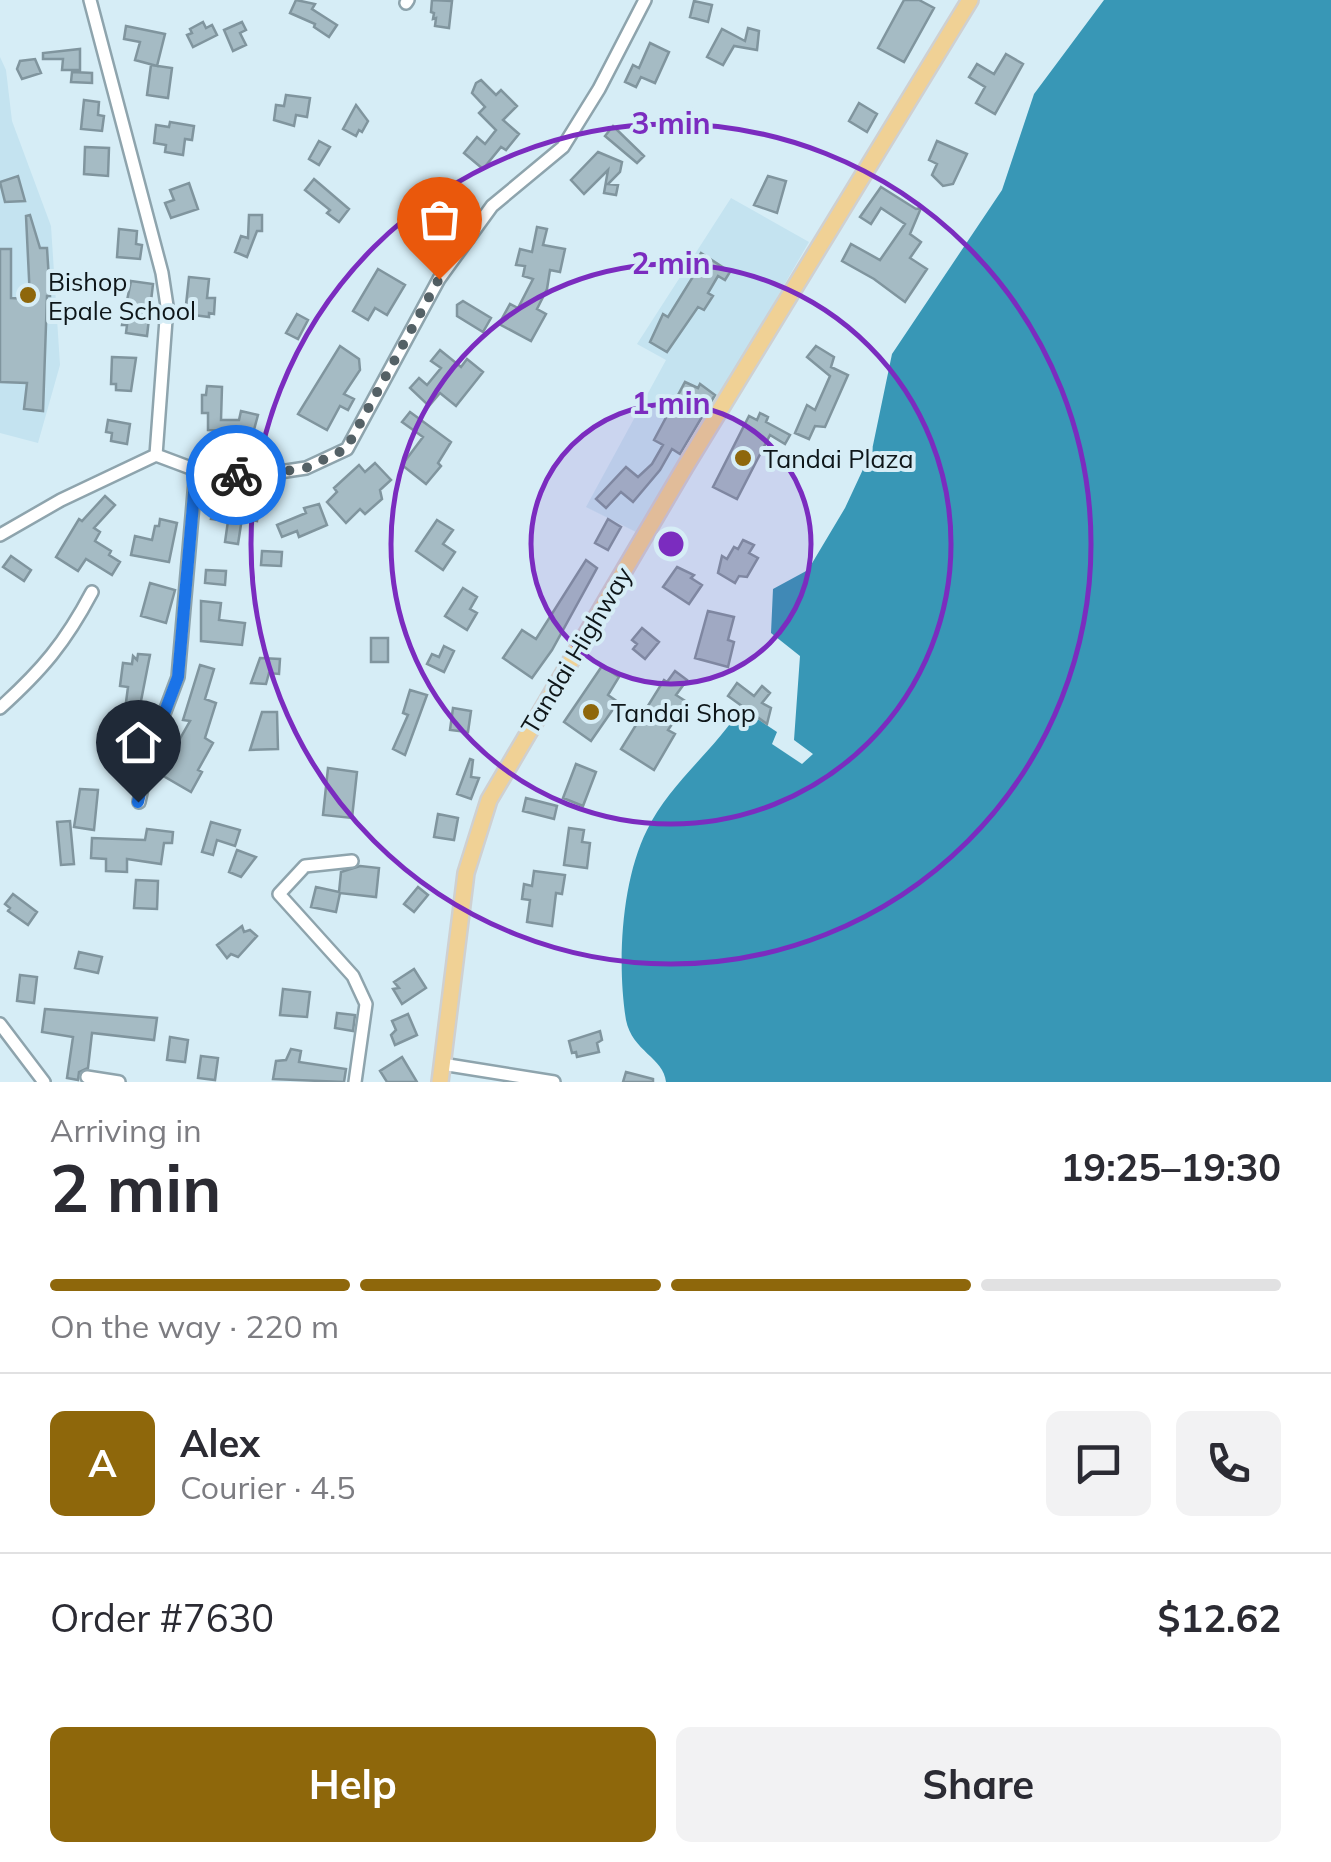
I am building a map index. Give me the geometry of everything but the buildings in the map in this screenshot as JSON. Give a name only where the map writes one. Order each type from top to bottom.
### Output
[{"type":"main road","name":"Tandai Highway","points":[[440,1082],[466,873],[488,800],[684,467],[970,0]]},
{"type":"street","points":[[90,0],[162,273],[167,306],[156,455]]},
{"type":"street","points":[[0,535],[60,500],[156,455],[196,470],[246,477],[306,468],[346,449],[439,279],[492,206],[563,146],[646,0]]},
{"type":"street","points":[[138,802],[150,751],[178,677],[196,470]]},
{"type":"street","points":[[0,708],[64,642],[92,592]]},
{"type":"street","points":[[352,862],[305,866],[278,894],[353,976],[366,1004],[355,1082]]},
{"type":"street","points":[[0,1024],[44,1082]]},
{"type":"street","points":[[442,1064],[554,1082]]},
{"type":"street","points":[[87,1077],[118,1082]]},
{"type":"shaded area","name":"Bishop Epale School","points":[[0,57],[6,70],[12,121],[51,226],[60,365],[38,443],[0,433]]},
{"type":"shaded area","points":[[731,198],[809,242],[640,534],[586,507],[666,360],[637,344]]},
{"type":"water","points":[[1104,0],[1331,0],[1331,1082],[666,1082],[660,1067],[629,1031],[623,998],[623,924],[638,851],[656,813],[741,708],[777,732],[772,744],[802,764],[813,754],[794,740],[800,656],[771,633],[773,589],[808,570],[845,508],[872,450],[892,354],[1002,190],[1034,94]]},
{"type":"way so far","points":[[236,475],[306,468],[346,449],[439,279]]},
{"type":"place","name":"Bishop Epale School","points":[[28,295]]},
{"type":"place","name":"Tandai Plaza","points":[[743,458]]},
{"type":"place","name":"Tandai Shop","points":[[591,712]]},
{"type":"route","points":[[138,802],[150,751],[178,677],[196,470],[236,475]]}]
